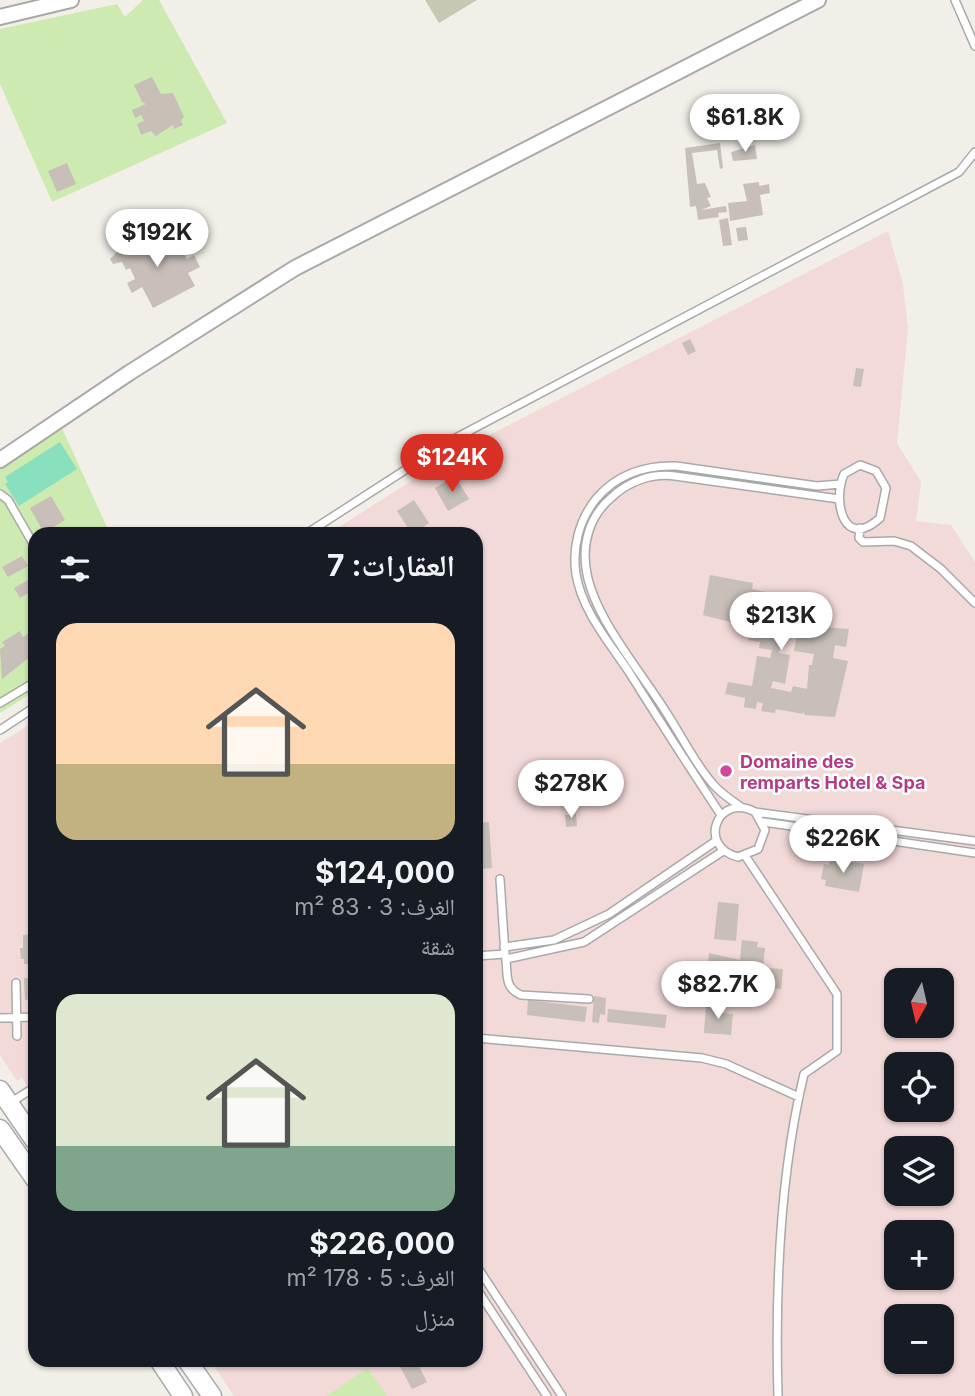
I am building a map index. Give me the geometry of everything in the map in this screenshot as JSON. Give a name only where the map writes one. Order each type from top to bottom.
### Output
[{"type":"street","points":[[0,17],[71,0]]},
{"type":"street","points":[[0,460],[129,373],[295,268],[818,0]]},
{"type":"street","points":[[5,1097],[28,1118]]},
{"type":"street","points":[[0,1129],[28,1169]]},
{"type":"street","points":[[164,1367],[183,1396]]},
{"type":"street","points":[[192,1367],[212,1396]]},
{"type":"lane","points":[[956,0],[975,46]]},
{"type":"lane","points":[[317,527],[450,441],[959,172],[975,152]]},
{"type":"lane","points":[[860,465],[876,471],[885,484],[880,518],[860,528],[843,521],[839,515],[841,484],[847,471],[860,465]]},
{"type":"lane","points":[[721,816],[592,617],[576,576],[577,537],[593,503],[620,479],[653,467],[676,466],[817,486],[841,484]]},
{"type":"lane","points":[[737,484],[739,475]]},
{"type":"lane","points":[[839,499],[737,484],[654,476],[621,490],[604,505],[589,530],[585,561],[593,594],[711,782],[741,807],[755,812],[975,841]]},
{"type":"lane","points":[[0,494],[8,500],[28,535]]},
{"type":"lane","points":[[860,528],[859,538],[863,542],[902,542],[921,552],[975,603]]},
{"type":"lane","points":[[608,640],[617,635]]},
{"type":"lane","points":[[0,703],[28,686]]},
{"type":"lane","points":[[0,730],[28,712]]},
{"type":"lane","points":[[741,807],[721,816],[715,827],[716,841],[723,851],[746,857],[763,844],[764,822]]},
{"type":"lane","points":[[755,812],[764,822],[975,853]]},
{"type":"lane","points":[[886,838],[887,829]]},
{"type":"lane","points":[[505,953],[554,940],[609,914],[716,841]]},
{"type":"lane","points":[[483,955],[584,942],[723,851]]},
{"type":"lane","points":[[746,857],[837,994],[836,1051],[804,1074],[799,1097],[776,1304],[778,1396]]},
{"type":"lane","points":[[500,879],[508,985],[512,991],[521,995],[589,999]]},
{"type":"lane","points":[[16,984],[17,1036]]},
{"type":"lane","points":[[0,1018],[28,1017]]},
{"type":"lane","points":[[483,1039],[702,1058],[726,1064],[799,1097]]},
{"type":"lane","points":[[5,1097],[28,1089]]},
{"type":"lane","points":[[483,1276],[562,1396]]},
{"type":"lane","points":[[483,1299],[547,1396]]},
{"type":"lane","points":[[502,1328],[513,1321]]},
{"type":"shaded area","points":[[425,0],[477,0],[439,23]]},
{"type":"shaded area","name":"Domaine des remparts Hotel & Spa","points":[[888,231],[903,284],[908,329],[897,443],[921,482],[916,521],[951,525],[975,562],[975,1396],[234,1396],[215,1367],[483,1367],[483,527],[339,527],[458,451]]},
{"type":"shaded area","points":[[28,725],[28,1087],[22,1078],[17,1081],[0,1055],[0,743]]},
{"type":"green space","points":[[143,0],[159,0],[227,123],[52,202],[0,84],[0,29],[117,4],[125,17]]},
{"type":"green space","points":[[62,428],[107,527],[28,527],[28,695],[0,713],[0,469]]},
{"type":"green space","points":[[60,442],[77,469],[19,506],[5,484],[8,482],[5,477]]},
{"type":"green space","points":[[368,1368],[387,1396],[326,1396]]},
{"type":"building","points":[[152,77],[161,94],[173,93],[184,117],[181,120],[183,125],[174,129],[173,125],[156,136],[151,131],[141,135],[137,124],[144,121],[141,115],[135,118],[132,110],[146,104],[142,102],[134,85]]},
{"type":"building","points":[[720,143],[723,168],[720,169],[717,150],[692,153],[697,184],[705,183],[711,197],[707,198],[711,206],[701,210],[726,206],[727,212],[718,213],[719,217],[698,220],[696,206],[690,207],[685,148]]},
{"type":"building","points":[[755,145],[757,159],[733,161],[731,152]]},
{"type":"building","points":[[67,163],[76,184],[57,192],[48,171]]},
{"type":"building","points":[[759,182],[759,186],[769,184],[770,193],[760,195],[763,215],[730,221],[728,203],[747,201],[743,184]]},
{"type":"building","points":[[728,218],[732,245],[723,246],[719,220]]},
{"type":"building","points":[[746,227],[748,240],[738,241],[736,228]]},
{"type":"building","points":[[134,234],[145,255],[176,239],[187,259],[194,255],[200,267],[188,273],[195,286],[153,308],[142,287],[132,293],[127,283],[135,279],[130,268],[126,270],[122,262],[113,264],[110,259],[117,252],[114,245]]},
{"type":"building","points":[[690,339],[696,351],[688,355],[682,343]]},
{"type":"building","points":[[856,368],[864,369],[861,387],[853,386]]},
{"type":"building","points":[[455,476],[469,499],[448,511],[435,488]]},
{"type":"building","points":[[51,496],[65,520],[54,527],[41,527],[30,508]]},
{"type":"building","points":[[414,500],[429,523],[423,527],[407,527],[397,511]]},
{"type":"building","points":[[22,556],[28,566],[8,577],[2,567]]},
{"type":"building","points":[[710,575],[753,583],[752,589],[793,598],[791,621],[782,619],[784,610],[758,605],[759,602],[750,600],[748,594],[745,613],[752,614],[750,622],[783,632],[785,635],[779,653],[790,655],[785,684],[773,681],[771,688],[791,692],[793,686],[807,689],[809,665],[812,665],[814,654],[794,651],[800,618],[823,622],[822,627],[849,629],[846,647],[835,645],[833,658],[848,661],[835,717],[805,715],[803,711],[803,714],[776,709],[775,713],[761,711],[763,703],[757,702],[756,709],[744,707],[745,698],[725,694],[728,682],[752,686],[757,656],[770,658],[772,650],[759,648],[760,642],[748,640],[750,627],[703,615]]},
{"type":"building","points":[[28,580],[28,593],[20,598],[14,588]]},
{"type":"building","points":[[20,631],[23,637],[28,634],[28,659],[2,679],[0,649],[5,646],[2,642]]},
{"type":"building","points":[[576,814],[577,826],[566,827],[565,815]]},
{"type":"building","points":[[489,822],[492,868],[483,869],[483,823]]},
{"type":"building","points":[[831,858],[864,864],[859,892],[825,886],[826,880],[821,879],[824,864],[829,865]]},
{"type":"building","points":[[718,902],[739,904],[736,941],[714,939]]},
{"type":"building","points":[[23,935],[28,935],[28,964],[24,964],[24,959],[21,959]]},
{"type":"building","points":[[742,940],[758,942],[757,947],[765,948],[763,968],[783,969],[781,989],[722,983],[721,995],[706,993],[708,976],[716,977],[717,964],[708,964],[709,953],[740,960]],"holes":[[[724,970],[750,974],[749,980],[723,977]]]},
{"type":"building","points":[[24,978],[28,978],[28,1000],[25,1000]]},
{"type":"building","points":[[594,996],[606,998],[605,1015],[600,1014],[599,1023],[592,1022]]},
{"type":"building","points":[[528,1000],[587,1007],[585,1022],[527,1015]]},
{"type":"building","points":[[706,1004],[723,1005],[722,1013],[733,1014],[731,1035],[704,1033]]},
{"type":"building","points":[[608,1009],[667,1015],[665,1028],[607,1022]]},
{"type":"building","points":[[400,1367],[420,1367],[427,1382],[412,1389]]},
{"type":"place","name":"Domaine des remparts Hotel & Spa","points":[[726,771]]}]
